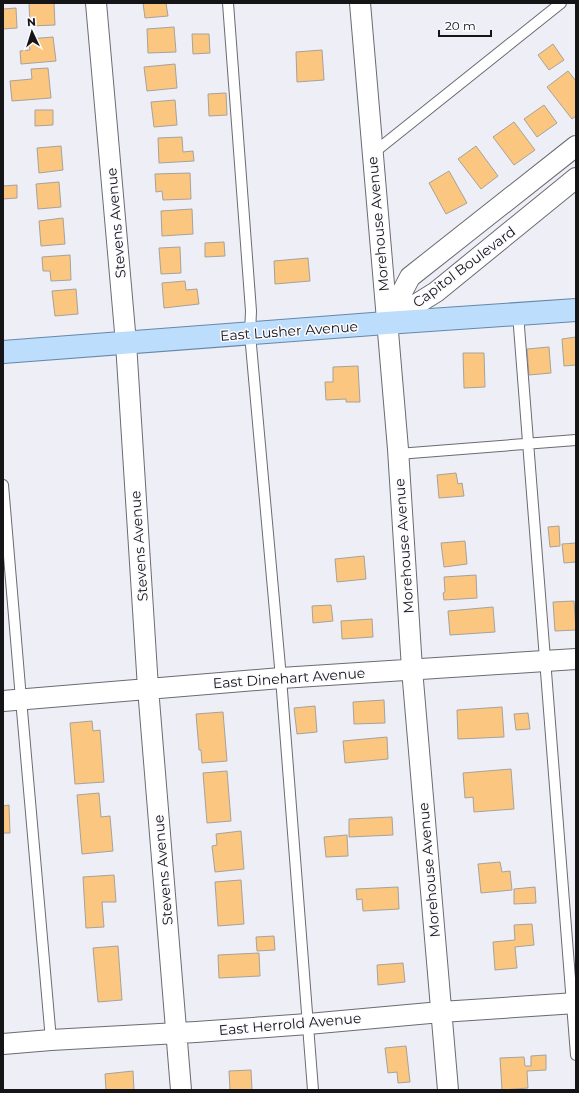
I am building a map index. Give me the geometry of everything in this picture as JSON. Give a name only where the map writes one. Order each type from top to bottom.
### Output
[{"type":"main road","name":"East Lusher Avenue","points":[[3,352],[576,310]]},
{"type":"street","name":"Stevens Avenue","points":[[96,3],[126,343],[148,688],[181,1090]]},
{"type":"street","name":"Morehouse Avenue","points":[[360,3],[398,454],[412,669],[448,1090]]},
{"type":"street","name":"Capitol Boulevard","points":[[386,323],[410,277],[576,146]]},
{"type":"street","name":"Capitol Boulevard","points":[[386,323],[436,292],[576,178]]},
{"type":"street","name":"East Dinehart Avenue","points":[[12,700],[281,678],[576,659]]},
{"type":"street","name":"East Herrold Avenue","points":[[3,1044],[308,1024],[441,1012],[574,1004]]},
{"type":"lane","points":[[228,3],[251,311],[250,334],[281,678],[313,1090]]},
{"type":"lane","points":[[372,154],[561,3]]},
{"type":"lane","points":[[518,314],[574,1004],[576,1055]]},
{"type":"lane","points":[[398,454],[576,440]]},
{"type":"lane","points":[[3,485],[12,700],[51,1040]]},
{"type":"building","points":[[29,3],[54,3],[55,25],[30,26]]},
{"type":"building","points":[[143,3],[166,3],[168,16],[145,18]]},
{"type":"building","points":[[16,8],[17,28],[3,29],[3,9]]},
{"type":"building","points":[[174,27],[176,52],[148,53],[147,29]]},
{"type":"building","points":[[192,34],[209,34],[210,53],[193,54]]},
{"type":"building","points":[[53,37],[56,61],[21,64],[20,51],[30,50],[28,39]]},
{"type":"building","points":[[553,44],[564,60],[549,70],[538,55]]},
{"type":"building","points":[[322,50],[324,80],[297,82],[296,52]]},
{"type":"building","points":[[175,64],[177,88],[147,91],[144,67]]},
{"type":"building","points":[[48,68],[51,98],[12,101],[10,81],[32,79],[31,69]]},
{"type":"building","points":[[568,71],[576,81],[576,116],[572,119],[547,87]]},
{"type":"building","points":[[226,93],[227,115],[209,116],[208,94]]},
{"type":"building","points":[[175,100],[177,125],[154,127],[151,102]]},
{"type":"building","points":[[544,105],[557,123],[537,137],[524,119]]},
{"type":"building","points":[[35,110],[53,110],[53,125],[35,126]]},
{"type":"building","points":[[514,122],[535,150],[514,165],[493,137]]},
{"type":"building","points":[[182,137],[183,152],[193,151],[194,161],[159,163],[158,138]]},
{"type":"building","points":[[61,146],[63,170],[39,173],[37,148]]},
{"type":"building","points":[[476,146],[498,176],[481,189],[458,159]]},
{"type":"building","points":[[449,171],[467,203],[446,214],[429,183]]},
{"type":"building","points":[[190,173],[191,199],[163,200],[162,191],[156,192],[155,174]]},
{"type":"building","points":[[59,182],[61,207],[38,209],[36,184]]},
{"type":"building","points":[[17,185],[17,198],[3,199],[3,186]]},
{"type":"building","points":[[192,209],[193,234],[162,236],[161,211]]},
{"type":"building","points":[[63,218],[65,244],[41,246],[39,221]]},
{"type":"building","points":[[224,242],[225,256],[205,257],[205,243]]},
{"type":"building","points":[[180,247],[181,273],[161,274],[159,248]]},
{"type":"building","points":[[70,255],[71,280],[51,281],[50,271],[43,271],[42,257]]},
{"type":"building","points":[[308,258],[310,281],[275,284],[274,261]]},
{"type":"building","points":[[185,281],[186,290],[197,289],[199,304],[164,308],[162,283]]},
{"type":"building","points":[[76,289],[78,314],[55,316],[52,291]]},
{"type":"building","points":[[576,337],[576,365],[564,366],[562,339]]},
{"type":"building","points":[[549,347],[551,373],[529,375],[527,349]]},
{"type":"building","points":[[463,353],[484,353],[485,387],[464,388]]},
{"type":"building","points":[[358,366],[360,402],[346,402],[346,399],[326,400],[325,382],[333,382],[333,367]]},
{"type":"building","points":[[456,473],[458,484],[462,483],[464,496],[439,498],[437,475]]},
{"type":"building","points":[[559,526],[560,546],[550,547],[548,527]]},
{"type":"building","points":[[465,541],[467,564],[444,567],[441,543]]},
{"type":"building","points":[[576,543],[576,562],[564,563],[562,544]]},
{"type":"building","points":[[364,556],[366,579],[337,582],[335,559]]},
{"type":"building","points":[[476,575],[477,598],[444,600],[444,577]]},
{"type":"building","points":[[574,601],[576,630],[555,631],[553,602]]},
{"type":"building","points":[[331,605],[333,621],[313,623],[312,606]]},
{"type":"building","points":[[493,607],[495,632],[450,635],[448,611]]},
{"type":"building","points":[[372,619],[373,637],[342,639],[341,621]]},
{"type":"building","points":[[384,700],[385,723],[354,724],[353,702]]},
{"type":"building","points":[[315,706],[317,732],[297,734],[294,708]]},
{"type":"building","points":[[502,707],[504,737],[458,739],[457,710]]},
{"type":"building","points":[[223,712],[227,761],[202,763],[201,750],[199,750],[196,714]]},
{"type":"building","points":[[528,713],[530,729],[516,730],[514,714]]},
{"type":"building","points":[[92,721],[93,731],[100,730],[104,782],[75,784],[70,723]]},
{"type":"building","points":[[387,737],[388,759],[345,763],[343,741]]},
{"type":"building","points":[[511,769],[514,809],[474,812],[473,797],[465,798],[463,773]]},
{"type":"building","points":[[227,771],[231,821],[207,823],[203,773]]},
{"type":"building","points":[[99,793],[101,817],[110,816],[113,851],[82,854],[77,795]]},
{"type":"building","points":[[9,805],[10,833],[3,833],[3,806]]},
{"type":"building","points":[[392,817],[393,835],[349,837],[349,819]]},
{"type":"building","points":[[241,831],[244,869],[215,872],[212,846],[217,845],[216,834]]},
{"type":"building","points":[[347,835],[348,856],[326,857],[324,837]]},
{"type":"building","points":[[500,862],[502,872],[510,871],[512,890],[481,893],[478,864]]},
{"type":"building","points":[[114,875],[116,902],[102,902],[104,927],[86,928],[83,877]]},
{"type":"building","points":[[241,880],[244,924],[218,926],[215,882]]},
{"type":"building","points":[[398,887],[399,909],[363,911],[362,899],[357,900],[356,889]]},
{"type":"building","points":[[535,887],[536,903],[514,904],[514,889]]},
{"type":"building","points":[[532,924],[534,945],[515,947],[517,968],[495,970],[493,942],[515,940],[514,925]]},
{"type":"building","points":[[274,936],[275,950],[257,951],[256,937]]},
{"type":"building","points":[[118,946],[122,1000],[98,1002],[93,948]]},
{"type":"building","points":[[259,953],[260,976],[219,978],[218,955]]},
{"type":"building","points":[[403,963],[405,982],[378,985],[377,965]]},
{"type":"building","points":[[406,1046],[410,1082],[398,1083],[397,1072],[388,1073],[385,1048]]},
{"type":"building","points":[[546,1055],[546,1070],[527,1071],[528,1088],[502,1090],[500,1058],[524,1057],[525,1066],[531,1066],[531,1056]]},
{"type":"building","points":[[251,1070],[252,1090],[230,1090],[229,1071]]},
{"type":"building","points":[[133,1071],[134,1090],[106,1090],[105,1074]]}]
